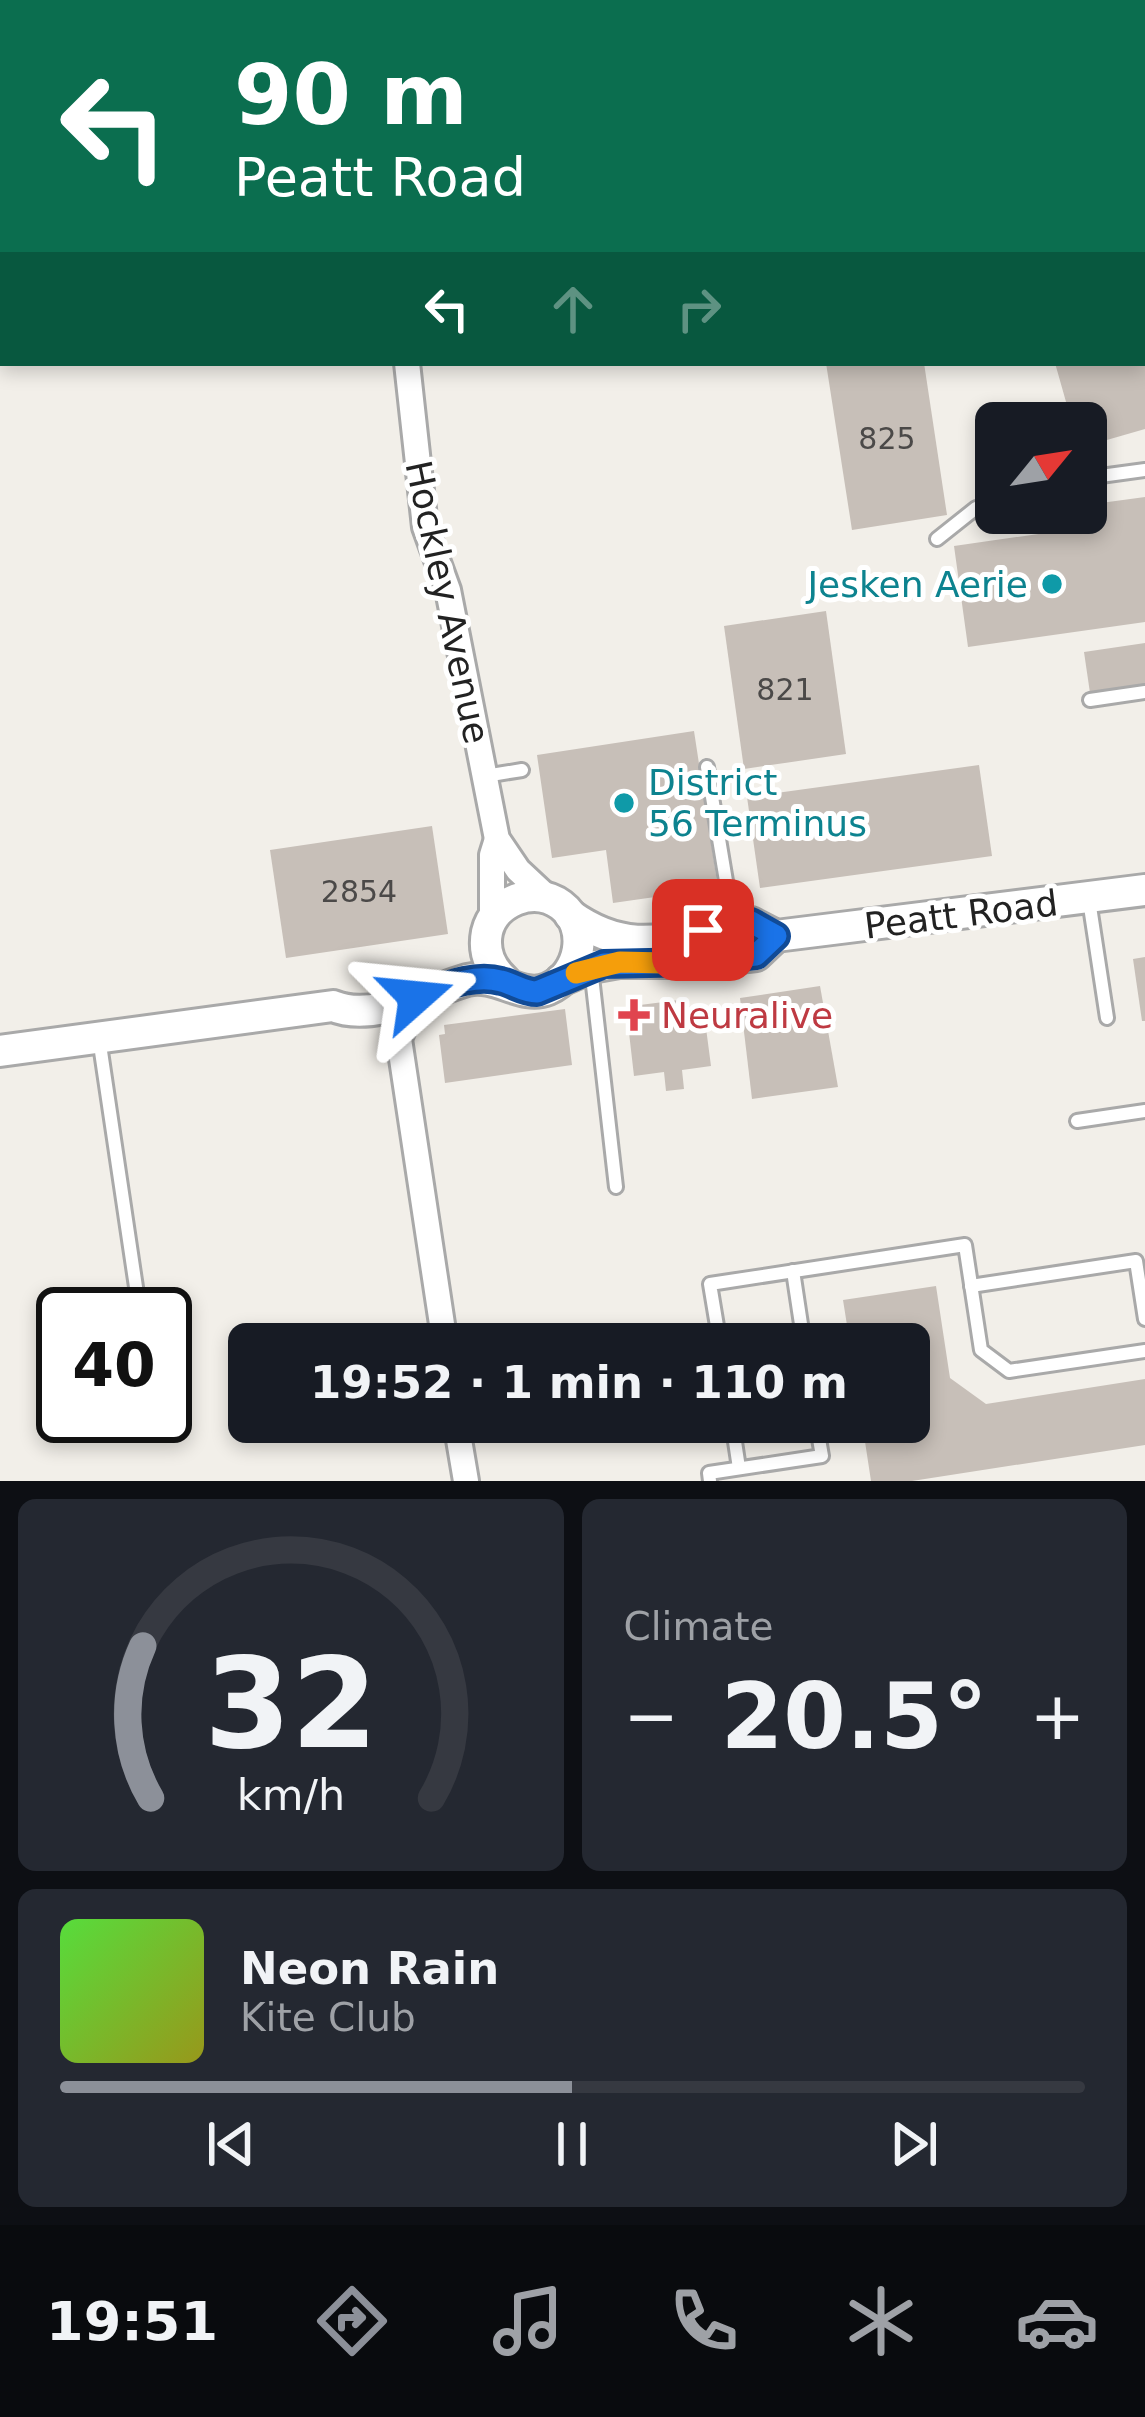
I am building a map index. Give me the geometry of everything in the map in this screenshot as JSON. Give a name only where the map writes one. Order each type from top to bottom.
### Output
[{"type":"street","name":"Hockley Avenue","points":[[407,366],[425,526],[448,590],[496,839],[518,870],[559,907]]},
{"type":"street","name":"Hockley Avenue","points":[[489,925],[496,839]]},
{"type":"street","name":"Peatt Road","points":[[0,1051],[333,1006],[353,994],[440,971],[463,958],[516,899],[559,907],[598,934],[646,944],[751,922],[776,936],[1145,890]]},
{"type":"street","points":[[559,907],[578,952],[561,980]]},
{"type":"street","points":[[489,925],[491,965],[506,981]]},
{"type":"street","name":"Peatt Road","points":[[333,1006],[364,1009],[474,979],[506,981],[529,992],[547,989],[591,967],[756,955],[776,936]]},
{"type":"street","points":[[416,997],[398,1039],[442,1323]]},
{"type":"street","points":[[364,1009],[398,1039]]},
{"type":"street","points":[[460,1443],[466,1481]]},
{"type":"lane","points":[[1107,475],[1145,470]]},
{"type":"lane","points":[[938,539],[975,509]]},
{"type":"lane","points":[[1090,700],[1145,692]]},
{"type":"lane","points":[[707,767],[734,925]]},
{"type":"lane","points":[[484,776],[522,770]]},
{"type":"lane","points":[[1089,899],[1107,1018]]},
{"type":"lane","points":[[591,967],[616,1187]]},
{"type":"lane","points":[[99,1036],[136,1287]]},
{"type":"lane","points":[[1076,1120],[1145,1111]]},
{"type":"lane","points":[[716,1323],[710,1284],[964,1245],[981,1350],[1009,1371],[1145,1351]]},
{"type":"lane","points":[[971,1286],[1136,1262],[1145,1319]]},
{"type":"lane","points":[[793,1271],[801,1323]]},
{"type":"lane","points":[[735,1443],[739,1468]]},
{"type":"lane","points":[[710,1481],[709,1473],[822,1456],[820,1443]]},
{"type":"building","points":[[826,366],[924,366],[947,515],[852,530]]},
{"type":"building","points":[[1056,366],[1145,366],[1145,429],[1107,440],[1107,402],[1066,402]]},
{"type":"building","name":"Jesken Aerie","points":[[1145,497],[1145,622],[968,647],[954,546],[1038,534],[1107,534],[1107,502]]},
{"type":"building","points":[[826,611],[846,754],[744,769],[724,626]]},
{"type":"building","points":[[1145,643],[1145,685],[1090,693],[1084,652]]},
{"type":"building","name":"District 56 Terminus","points":[[694,731],[718,888],[613,903],[606,850],[552,858],[537,755]]},
{"type":"building","points":[[979,765],[992,856],[760,888],[747,797]]},
{"type":"building","points":[[432,826],[448,934],[286,958],[270,850]]},
{"type":"building","points":[[1145,957],[1145,1021],[1142,1021],[1133,959]]},
{"type":"building","points":[[820,986],[838,1087],[752,1099],[740,998]]},
{"type":"building","points":[[687,999],[688,1007],[703,1005],[711,1066],[682,1070],[684,1089],[666,1091],[664,1072],[634,1076],[627,1015],[640,1013],[640,1005]]},
{"type":"building","points":[[565,1009],[572,1065],[445,1083],[439,1035],[445,1034],[444,1025]]},
{"type":"building","points":[[936,1286],[950,1378],[986,1404],[1145,1379],[1145,1445],[912,1481],[871,1481],[865,1443],[930,1443],[930,1323],[847,1323],[843,1300]]},
{"type":"slow traffic","points":[[576,973],[620,962],[665,963]]},
{"type":"place","name":"Jesken Aerie","points":[[1052,584]]},
{"type":"place","name":"District 56 Terminus","points":[[624,803]]},
{"type":"place","name":"Neuralive","points":[[634,1015]]},
{"type":"route","points":[[416,997],[474,979],[506,981],[537,992],[604,964],[756,955],[776,936],[751,922],[703,930]]}]
